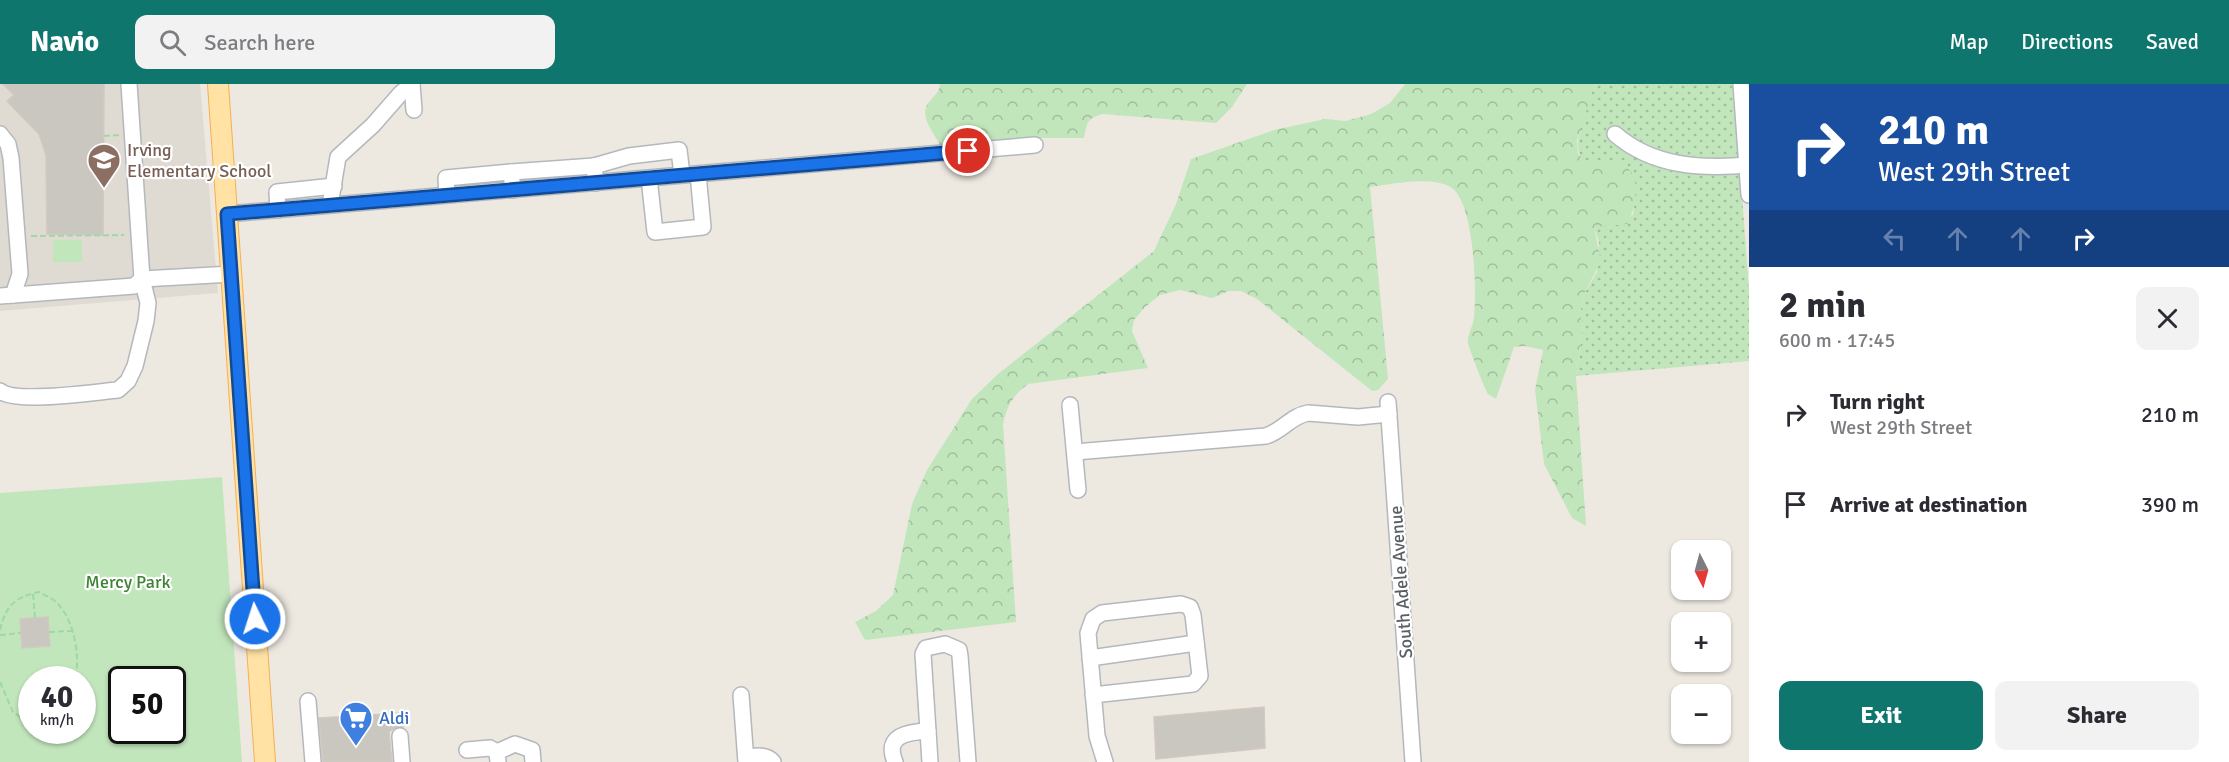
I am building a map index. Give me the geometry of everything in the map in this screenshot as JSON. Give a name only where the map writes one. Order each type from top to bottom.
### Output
[{"type":"main road","points":[[218,84],[266,762]]},
{"type":"street","points":[[0,392],[33,397],[118,390],[128,381],[135,366],[148,303],[142,279],[129,84]]},
{"type":"street","points":[[412,84],[414,110]]},
{"type":"street","points":[[330,205],[338,157],[412,84]]},
{"type":"street","points":[[1741,84],[1749,195]]},
{"type":"street","points":[[0,134],[8,144],[11,158],[20,274],[6,295]]},
{"type":"street","points":[[1615,134],[1640,151],[1671,163],[1700,167],[1748,165]]},
{"type":"street","points":[[227,214],[1035,145]]},
{"type":"street","points":[[447,195],[446,178],[594,166],[629,156],[679,150],[682,175]]},
{"type":"street","points":[[594,166],[596,183]]},
{"type":"street","points":[[511,172],[513,190]]},
{"type":"street","points":[[649,178],[655,232],[703,227],[699,174]]},
{"type":"street","points":[[278,210],[277,192],[334,186]]},
{"type":"street","points":[[6,295],[134,286],[142,279],[232,274]]},
{"type":"street","points":[[1070,405],[1078,489]]},
{"type":"street","name":"South Adele Avenue","points":[[1075,453],[1266,436],[1293,418],[1308,413],[1330,413],[1354,417],[1389,408],[1413,762]]},
{"type":"street","points":[[1093,695],[1193,684],[1200,676],[1193,615],[1190,607],[1181,604],[1102,613],[1093,619],[1088,633],[1093,695],[1097,736],[1105,762]]},
{"type":"street","points":[[1090,658],[1196,643]]},
{"type":"street","points":[[930,762],[923,654],[926,648],[945,644],[959,650],[968,762]]},
{"type":"street","points":[[741,695],[746,759],[764,756],[772,762]]},
{"type":"street","points":[[308,701],[313,762]]},
{"type":"street","points":[[896,762],[892,748],[895,741],[902,735],[928,731]]},
{"type":"street","points":[[400,735],[402,762]]},
{"type":"street","points":[[467,750],[490,748],[497,757],[515,744],[532,750],[533,762]]},
{"type":"path","points":[[104,136],[122,135]]},
{"type":"path","points":[[17,236],[139,236]]},
{"type":"path","points":[[0,630],[9,607],[24,595],[39,592],[56,602],[69,620],[76,651],[75,666]]},
{"type":"path","points":[[33,594],[35,618]]},
{"type":"path","points":[[50,632],[72,631]]},
{"type":"path","points":[[0,635],[21,633]]},
{"type":"path","points":[[0,682],[13,712],[18,716]]},
{"type":"shaded area","name":"Irving Elementary School","points":[[0,84],[200,84],[218,293],[0,311]]},
{"type":"green space","points":[[940,84],[1247,84],[1232,107],[1216,123],[1103,114],[1094,117],[1089,122],[1084,138],[1035,138],[941,146],[925,115],[927,105],[937,93]]},
{"type":"green space","points":[[1405,84],[1595,84],[1577,140],[1578,154],[1586,162],[1619,161],[1633,175],[1636,187],[1635,200],[1627,224],[1594,227],[1601,261],[1584,294],[1580,313],[1583,326],[1576,376],[1586,526],[1572,518],[1544,464],[1535,390],[1543,350],[1525,346],[1514,347],[1496,399],[1488,394],[1474,360],[1468,340],[1474,316],[1474,268],[1469,229],[1459,197],[1452,188],[1434,182],[1423,181],[1370,187],[1388,379],[1378,390],[1372,391],[1257,299],[1241,291],[1229,291],[1212,298],[1180,290],[1160,295],[1134,320],[1132,331],[1148,368],[1028,384],[1018,392],[1006,412],[1003,424],[1016,622],[865,640],[855,622],[876,611],[893,595],[912,504],[927,470],[972,399],[998,374],[1154,251],[1176,204],[1191,159],[1274,130],[1325,119],[1345,121],[1371,114],[1390,103]]},
{"type":"green space","points":[[1595,84],[1734,84],[1749,291],[1749,361],[1576,376],[1583,326],[1580,313],[1584,294],[1597,272],[1599,243],[1594,227],[1633,215],[1635,194],[1633,175],[1587,163],[1581,157],[1578,149],[1584,114]]},
{"type":"green space","points":[[53,240],[82,240],[82,262],[53,262]]},
{"type":"green space","name":"Mercy Park","points":[[222,477],[242,762],[0,762],[0,493]]},
{"type":"building","points":[[3,84],[104,84],[103,235],[47,234],[46,155],[39,134],[7,101],[14,95]]},
{"type":"building","points":[[48,617],[50,646],[22,648],[20,619]]},
{"type":"building","points":[[1264,707],[1265,748],[1156,759],[1154,717]]},
{"type":"building","name":"Aldi","points":[[401,713],[403,727],[389,732],[392,762],[323,762],[319,718]]},
{"type":"place","name":"Irving Elementary School","points":[[104,189]]},
{"type":"place","name":"Aldi","points":[[356,747]]},
{"type":"route","points":[[255,619],[227,214],[968,151]]}]
